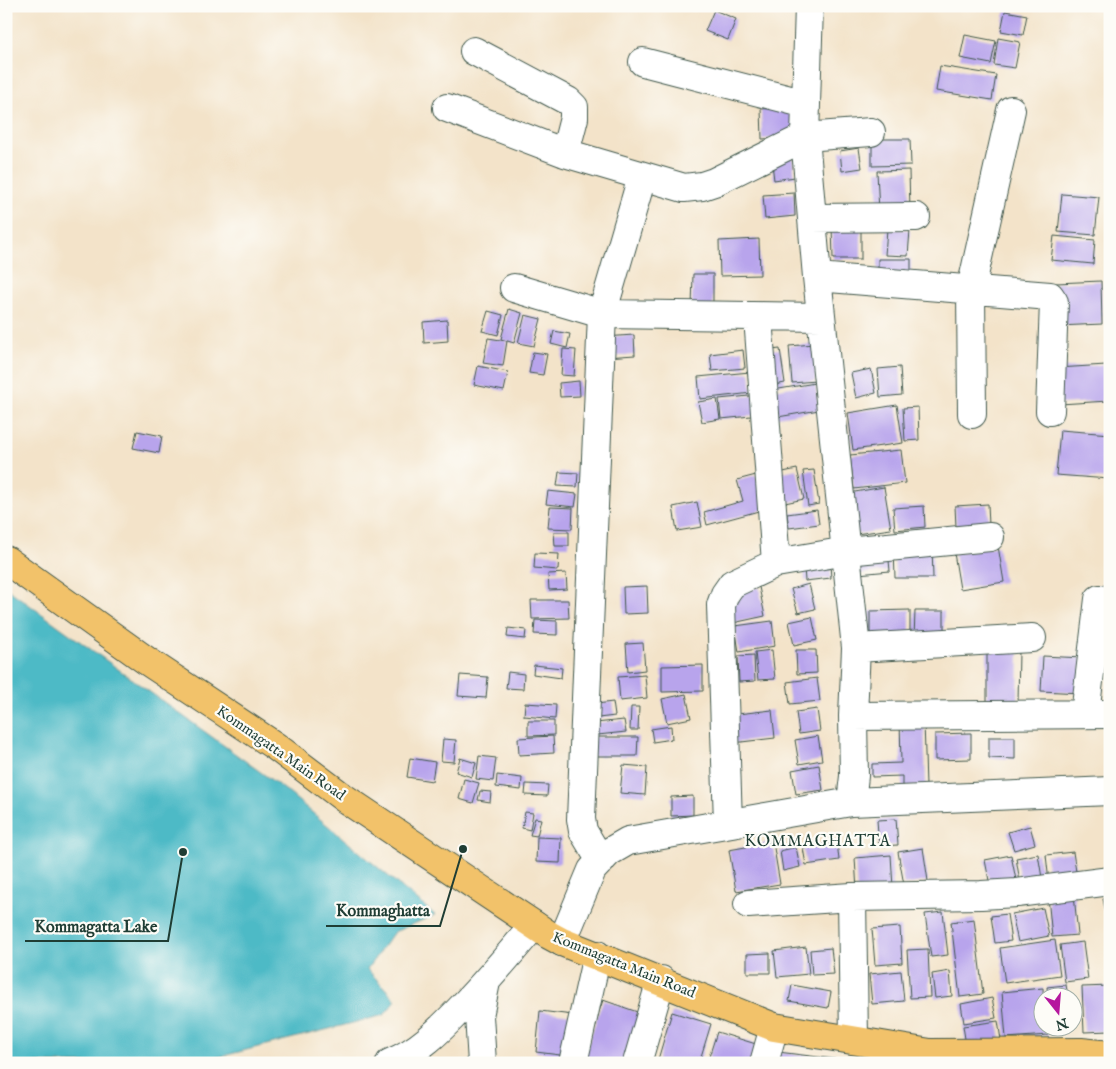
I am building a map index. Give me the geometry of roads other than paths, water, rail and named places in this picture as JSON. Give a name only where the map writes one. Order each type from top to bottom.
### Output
[{"type":"main road","name":"Kommagatta Main Road","points":[[6,560],[147,661],[275,746],[344,798],[562,942],[661,980],[774,1027],[930,1053],[1081,1052],[1110,1055]]},
{"type":"street","points":[[809,6],[805,138],[817,277],[856,648],[853,716],[854,776],[850,802]]},
{"type":"street","points":[[474,51],[568,101],[574,107],[574,118],[565,153]]},
{"type":"street","points":[[642,62],[806,104]]},
{"type":"street","points":[[447,108],[565,153],[684,188],[702,186],[805,138],[871,132]]},
{"type":"street","points":[[972,414],[971,289],[1011,110]]},
{"type":"street","points":[[601,861],[583,831],[581,819],[602,314],[642,177]]},
{"type":"street","points":[[812,218],[916,217]]},
{"type":"street","points":[[817,277],[1050,296],[1054,299],[1050,411]]},
{"type":"street","points":[[514,288],[602,314],[821,317]]},
{"type":"street","points":[[758,317],[776,563]]},
{"type":"street","points":[[728,823],[721,605],[724,594],[732,584],[776,563],[847,551],[990,537]]},
{"type":"street","points":[[853,716],[1098,714],[1099,599]]},
{"type":"street","points":[[856,648],[1032,638]]},
{"type":"street","points":[[562,942],[592,870],[608,852],[628,841],[850,802],[1110,791]]},
{"type":"street","points":[[748,904],[852,897],[981,896],[1110,881]]},
{"type":"street","points":[[852,897],[854,1040]]},
{"type":"street","points":[[390,1063],[403,1058],[436,1033],[486,982],[534,925]]},
{"type":"street","points":[[573,1063],[598,955]]},
{"type":"street","points":[[637,1063],[661,980]]},
{"type":"street","points":[[482,1063],[480,1016],[486,982]]},
{"type":"street","points":[[764,1063],[774,1027]]},
{"type":"water","points":[[6,588],[284,789],[435,915],[394,932],[367,969],[396,1000],[384,1015],[211,1059],[209,1063],[6,1063]]},
{"type":"place","name":"Kommaghatta","points":[[463,849]]},
{"type":"place","name":"Kommagatta Lake","points":[[183,852]]},
{"type":"district","name":"KOMMAGHATTA","points":[[818,842]]}]
